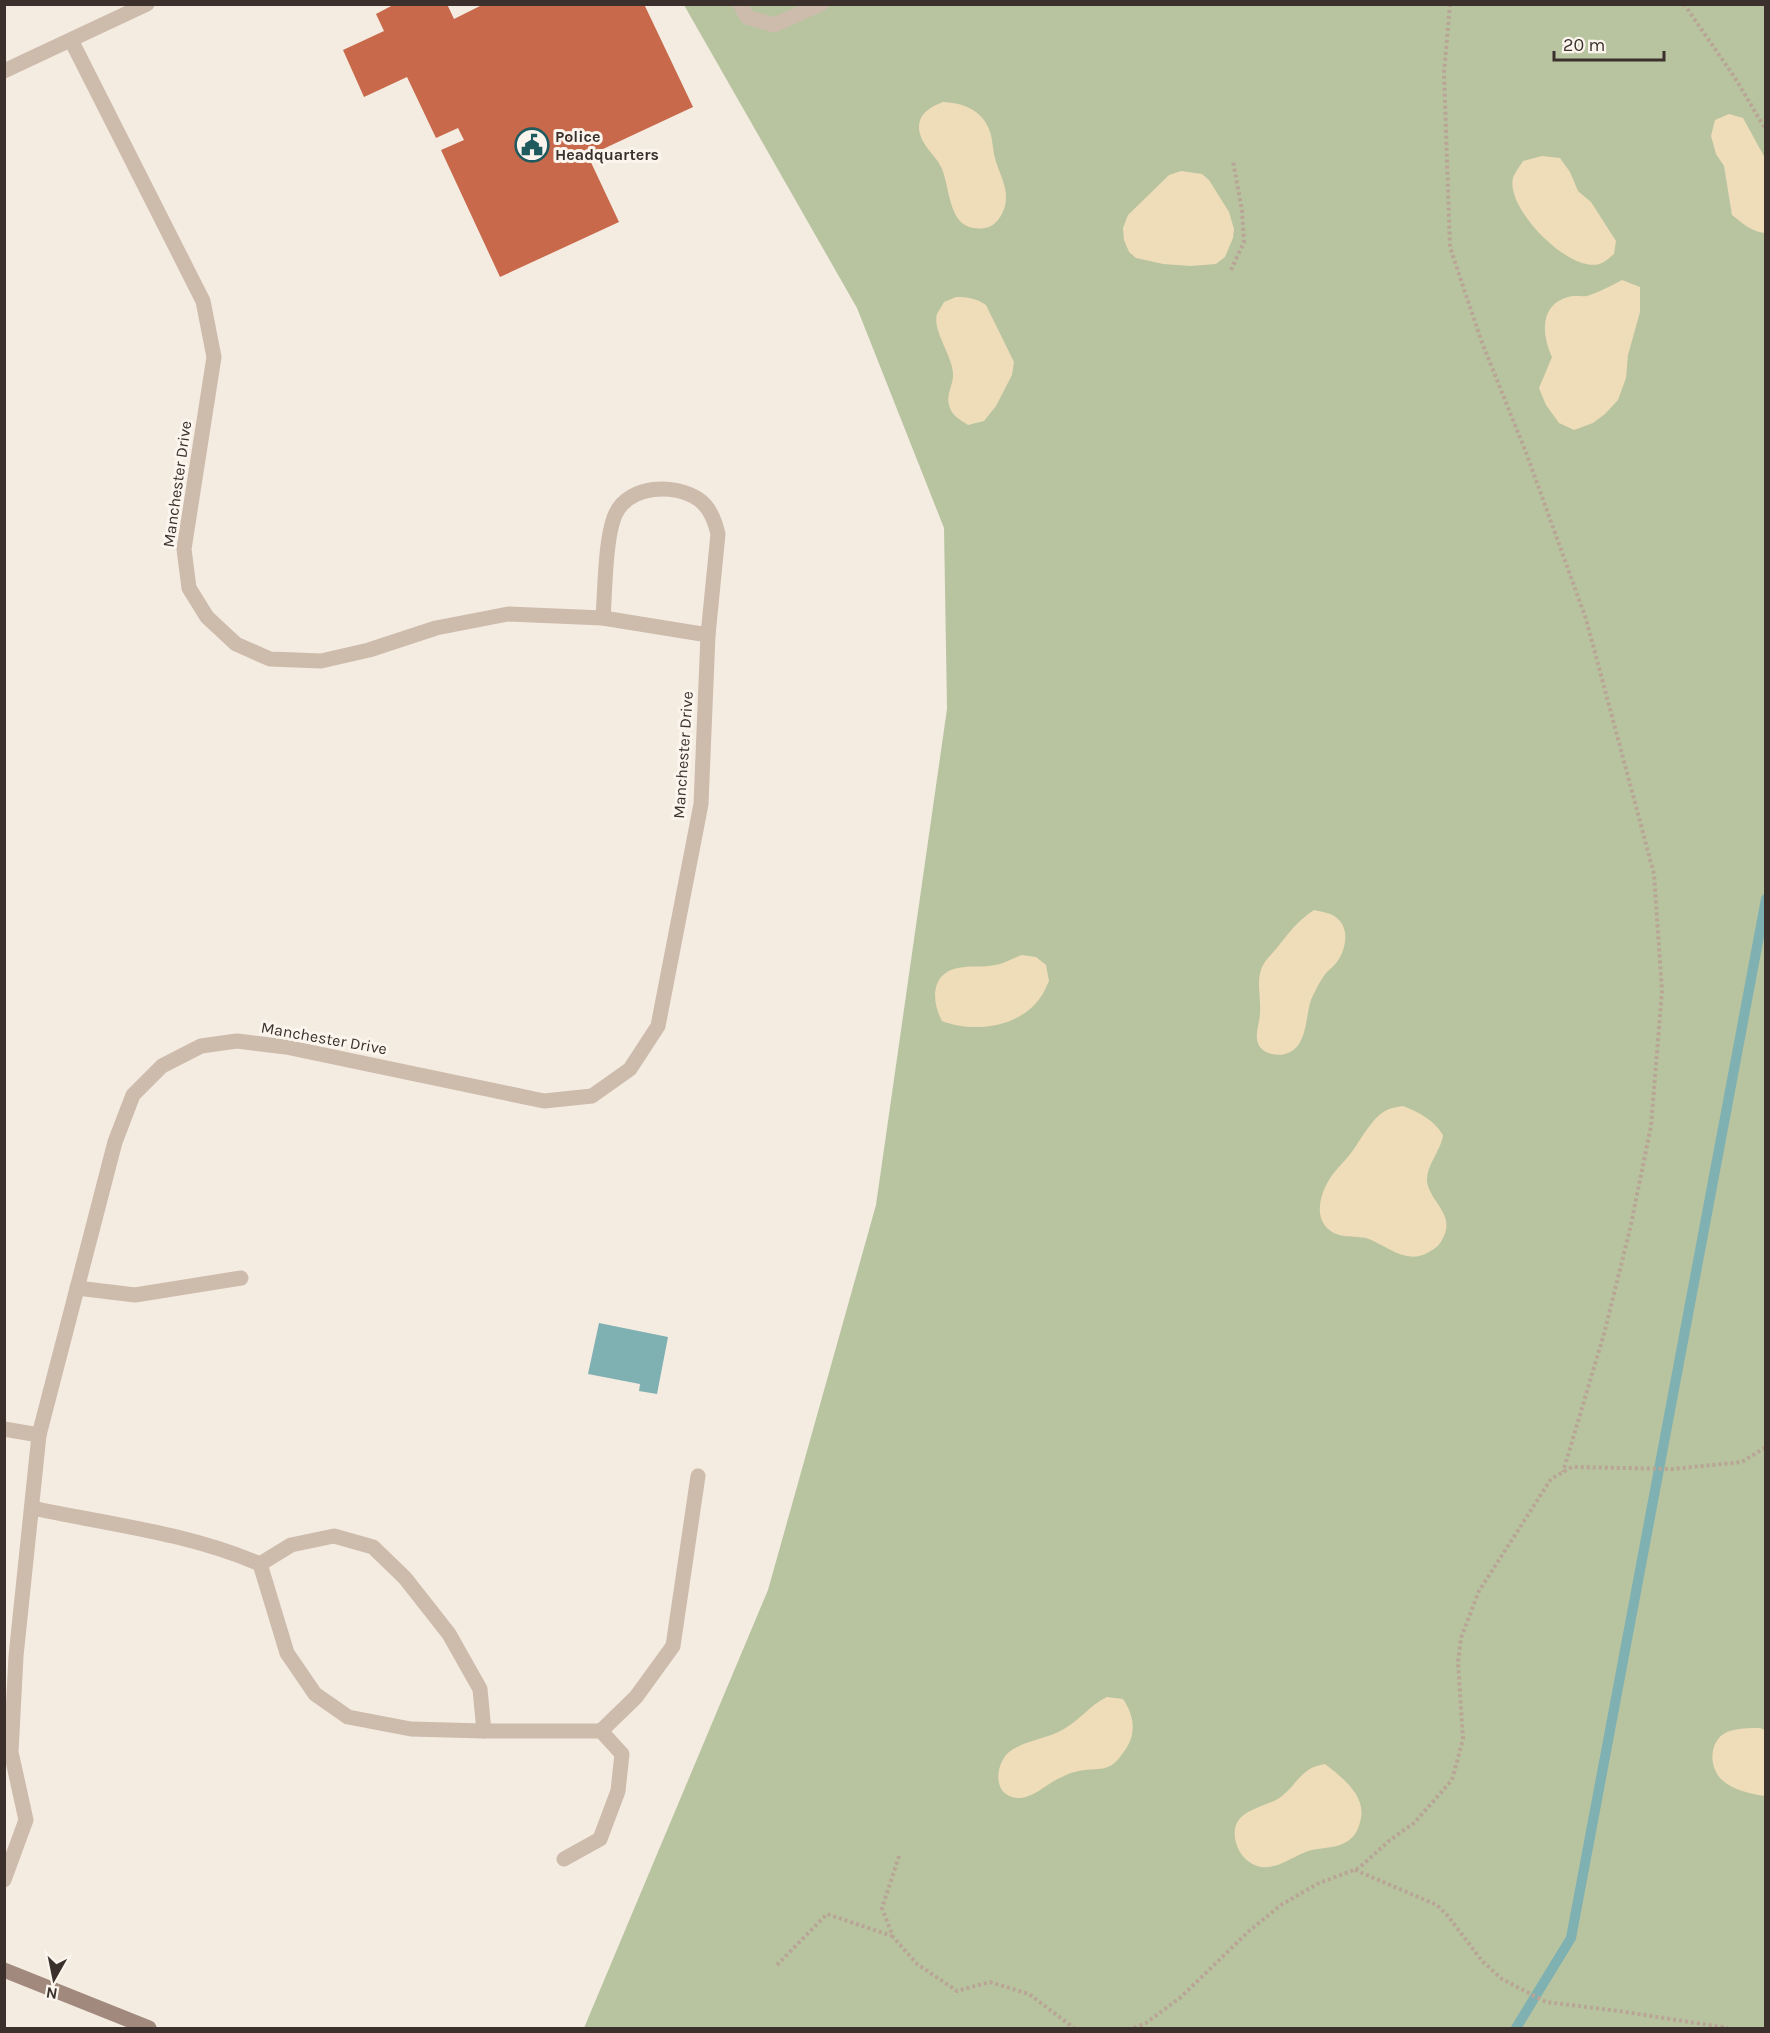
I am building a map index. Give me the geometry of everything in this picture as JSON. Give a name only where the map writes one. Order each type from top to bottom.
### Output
[{"type":"street","points":[[4,71],[147,4]]},
{"type":"street","points":[[740,4],[747,17],[774,25],[821,4]]},
{"type":"street","name":"Manchester Drive","points":[[71,40],[203,301],[214,357],[184,549],[189,588],[207,617],[236,644],[270,659],[321,661],[369,650],[436,628],[508,614],[603,618],[708,635]]},
{"type":"street","name":"Manchester Drive","points":[[4,1880],[26,1820],[8,1757],[39,1434],[115,1142],[133,1095],[162,1066],[201,1046],[237,1041],[285,1047],[544,1101],[592,1096],[630,1069],[658,1026],[700,804],[708,635],[718,534],[714,519],[699,499],[669,488],[638,493],[617,512],[610,530],[603,618]]},
{"type":"street","points":[[76,1288],[135,1295],[241,1278]]},
{"type":"street","points":[[4,1429],[39,1434]]},
{"type":"street","points":[[260,1564],[287,1653],[315,1694],[348,1717],[411,1728],[484,1731],[601,1731],[636,1697],[673,1646],[698,1476]]},
{"type":"street","points":[[32,1508],[194,1541],[234,1553],[260,1564]]},
{"type":"street","points":[[260,1564],[291,1545],[334,1536],[373,1547],[405,1578],[449,1634],[480,1689],[484,1731]]},
{"type":"street","points":[[564,1859],[600,1839],[618,1791],[622,1754],[601,1731]]},
{"type":"street","points":[[4,1970],[149,2028]]},
{"type":"path","points":[[1450,4],[1444,73],[1450,247],[1481,340],[1527,455],[1586,619],[1654,874],[1662,991],[1651,1126],[1630,1229],[1607,1322],[1563,1472]]},
{"type":"path","points":[[1684,4],[1735,78],[1766,130]]},
{"type":"path","points":[[1231,270],[1244,242],[1242,211],[1233,161]]},
{"type":"path","points":[[1134,2028],[1146,2023],[1181,1996],[1249,1931],[1281,1905],[1317,1884],[1359,1868],[1390,1840],[1414,1823],[1452,1780],[1463,1739],[1458,1662],[1461,1638],[1479,1591],[1551,1479],[1572,1467],[1673,1469],[1742,1462],[1766,1447]]},
{"type":"path","points":[[899,1856],[882,1908],[893,1937],[917,1964],[957,1991],[990,1982],[1029,1994],[1074,2028]]},
{"type":"path","points":[[1354,1870],[1437,1905],[1482,1961],[1502,1979],[1546,2002],[1728,2028]]},
{"type":"path","points":[[777,1965],[827,1914],[893,1937]]},
{"type":"green space","points":[[684,5],[1765,5],[1765,2028],[584,2028],[768,1590],[876,1205],[947,709],[944,528],[857,308]]},
{"type":"sand","points":[[943,102],[959,104],[973,110],[984,120],[991,135],[1006,200],[998,220],[989,227],[973,228],[958,218],[953,209],[942,169],[921,135],[919,123],[922,117],[930,108]]},
{"type":"sand","points":[[1729,114],[1743,118],[1765,158],[1765,233],[1751,229],[1732,215],[1724,166],[1716,154],[1711,136],[1715,120]]},
{"type":"sand","points":[[1542,156],[1560,158],[1570,172],[1578,191],[1591,202],[1616,241],[1614,254],[1604,262],[1590,265],[1575,260],[1559,250],[1530,222],[1519,206],[1513,191],[1513,178],[1523,161]]},
{"type":"sand","points":[[1181,171],[1202,174],[1209,180],[1229,212],[1234,229],[1233,238],[1225,257],[1216,264],[1191,266],[1163,264],[1136,258],[1129,252],[1124,240],[1123,228],[1128,215],[1169,175]]},
{"type":"sand","points":[[1622,280],[1640,287],[1640,312],[1628,355],[1626,378],[1618,400],[1605,414],[1593,423],[1574,430],[1559,423],[1546,405],[1539,388],[1552,357],[1546,339],[1545,322],[1552,307],[1559,301],[1570,296],[1587,296]]},
{"type":"sand","points":[[956,297],[972,298],[986,305],[1014,362],[1012,375],[996,406],[984,421],[968,425],[956,417],[950,409],[948,396],[952,381],[952,366],[936,320],[944,302]]},
{"type":"sand","points":[[1314,910],[1331,914],[1339,920],[1345,935],[1344,947],[1337,962],[1318,985],[1309,1007],[1302,1039],[1298,1045],[1285,1054],[1272,1054],[1260,1047],[1257,1039],[1260,972],[1265,962],[1289,933]]},
{"type":"sand","points":[[1022,955],[1036,957],[1046,965],[1049,981],[1031,1008],[1008,1022],[995,1025],[967,1027],[942,1021],[936,1005],[936,989],[938,982],[949,971],[998,964]]},
{"type":"sand","points":[[1403,1106],[1426,1117],[1443,1135],[1427,1179],[1431,1193],[1445,1218],[1446,1232],[1435,1248],[1421,1256],[1412,1257],[1404,1256],[1366,1238],[1338,1235],[1327,1228],[1320,1214],[1320,1205],[1328,1181],[1371,1124],[1385,1111]]},
{"type":"sand","points":[[1107,1697],[1123,1699],[1130,1712],[1133,1726],[1131,1740],[1116,1762],[1106,1768],[1068,1774],[1023,1798],[1009,1796],[1003,1792],[998,1779],[999,1771],[1004,1757],[1009,1752],[1064,1729]]},
{"type":"sand","points":[[1760,1728],[1765,1730],[1765,1796],[1742,1791],[1722,1780],[1714,1768],[1712,1754],[1717,1741],[1727,1732]]},
{"type":"sand","points":[[1325,1764],[1346,1782],[1357,1796],[1362,1813],[1354,1835],[1343,1844],[1308,1851],[1271,1867],[1263,1867],[1248,1861],[1241,1854],[1235,1838],[1238,1821],[1251,1811],[1282,1796],[1311,1768]]},
{"type":"water","points":[[599,1323],[668,1337],[657,1394],[639,1391],[640,1384],[588,1374]]},
{"type":"building","name":"Police Headquarters","points":[[395,4],[447,4],[454,19],[484,4],[644,4],[693,107],[588,156],[619,222],[500,277],[441,150],[464,140],[458,128],[436,138],[407,77],[364,97],[343,50],[384,31],[376,14]]},
{"type":"waterway","points":[[1516,2028],[1571,1938],[1766,899]]},
{"type":"place","name":"Police Headquarters","points":[[532,145]]}]
